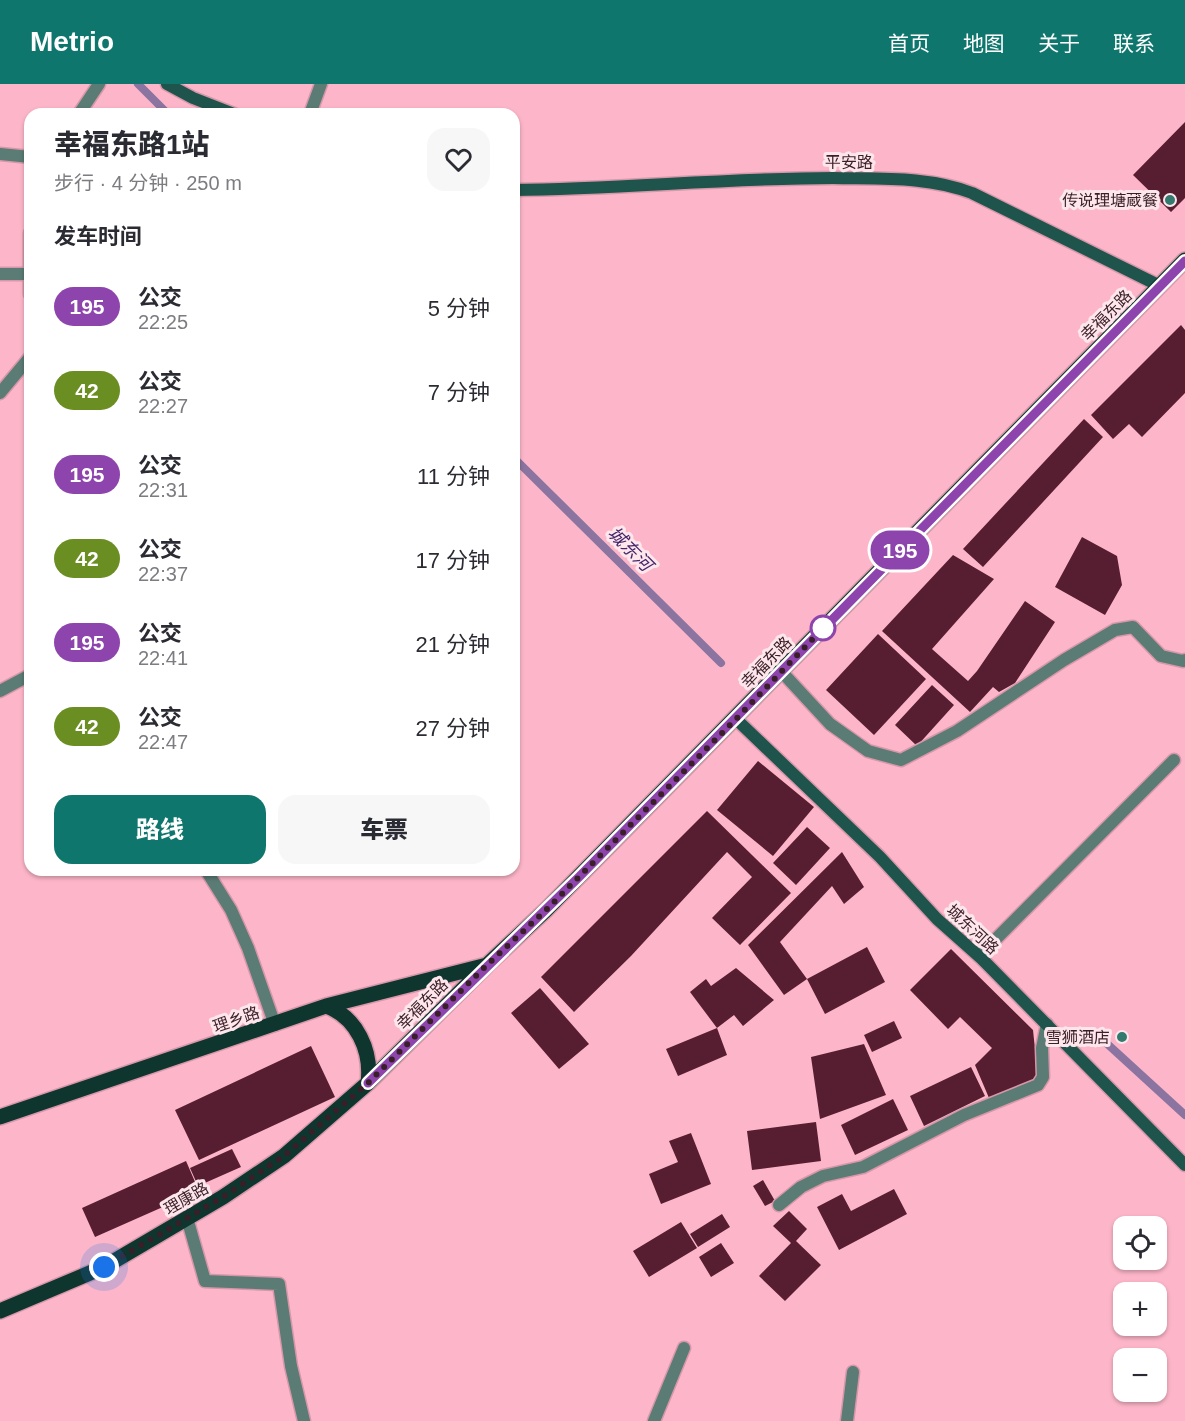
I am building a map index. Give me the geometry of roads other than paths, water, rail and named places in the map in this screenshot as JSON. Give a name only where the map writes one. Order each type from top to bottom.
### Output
[{"type":"main road","name":"幸福东路","points":[[368,1083],[546,910],[736,719],[1185,261]]},
{"type":"main road","name":"理乡路","points":[[0,1117],[326,1006],[487,965]]},
{"type":"main road","points":[[326,1006],[344,1015],[360,1039],[369,1066],[368,1083]]},
{"type":"main road","name":"理康路","points":[[0,1311],[104,1267],[223,1197],[284,1156],[368,1083]]},
{"type":"street","points":[[83,108],[99,84]]},
{"type":"street","points":[[167,84],[219,108]]},
{"type":"street","points":[[312,108],[321,84]]},
{"type":"street","points":[[0,154],[24,156]]},
{"type":"street","name":"平安路","points":[[520,190],[804,178],[896,179],[955,186],[1160,286]]},
{"type":"street","points":[[0,274],[24,274]]},
{"type":"street","points":[[0,393],[24,364]]},
{"type":"street","points":[[781,671],[830,724],[868,751],[901,760],[957,731],[1064,660],[1115,630],[1133,627],[1161,656],[1185,660]]},
{"type":"street","points":[[0,691],[24,678]]},
{"type":"street","name":"城东河路","points":[[736,719],[880,857],[937,919],[979,956],[1185,1165]]},
{"type":"street","points":[[979,956],[1174,760]]},
{"type":"street","points":[[210,876],[231,910],[248,948],[275,1025]]},
{"type":"street","points":[[779,1205],[801,1187],[823,1176],[863,1167],[964,1115],[1038,1085],[1043,1077],[1042,1048],[1047,1024]]},
{"type":"street","points":[[187,1218],[205,1281],[279,1284],[291,1366],[304,1421]]},
{"type":"street","points":[[654,1421],[684,1348]]},
{"type":"street","points":[[848,1421],[853,1372]]},
{"type":"waterway","name":"城东河","points":[[138,84],[162,108]]},
{"type":"waterway","name":"城东河","points":[[520,464],[721,663]]},
{"type":"waterway","name":"城东河","points":[[1103,1040],[1185,1115]]},
{"type":"place","name":"传说理塘蔵餐","points":[[1170,200]]},
{"type":"place","name":"雪狮酒店","points":[[1122,1037]]}]
